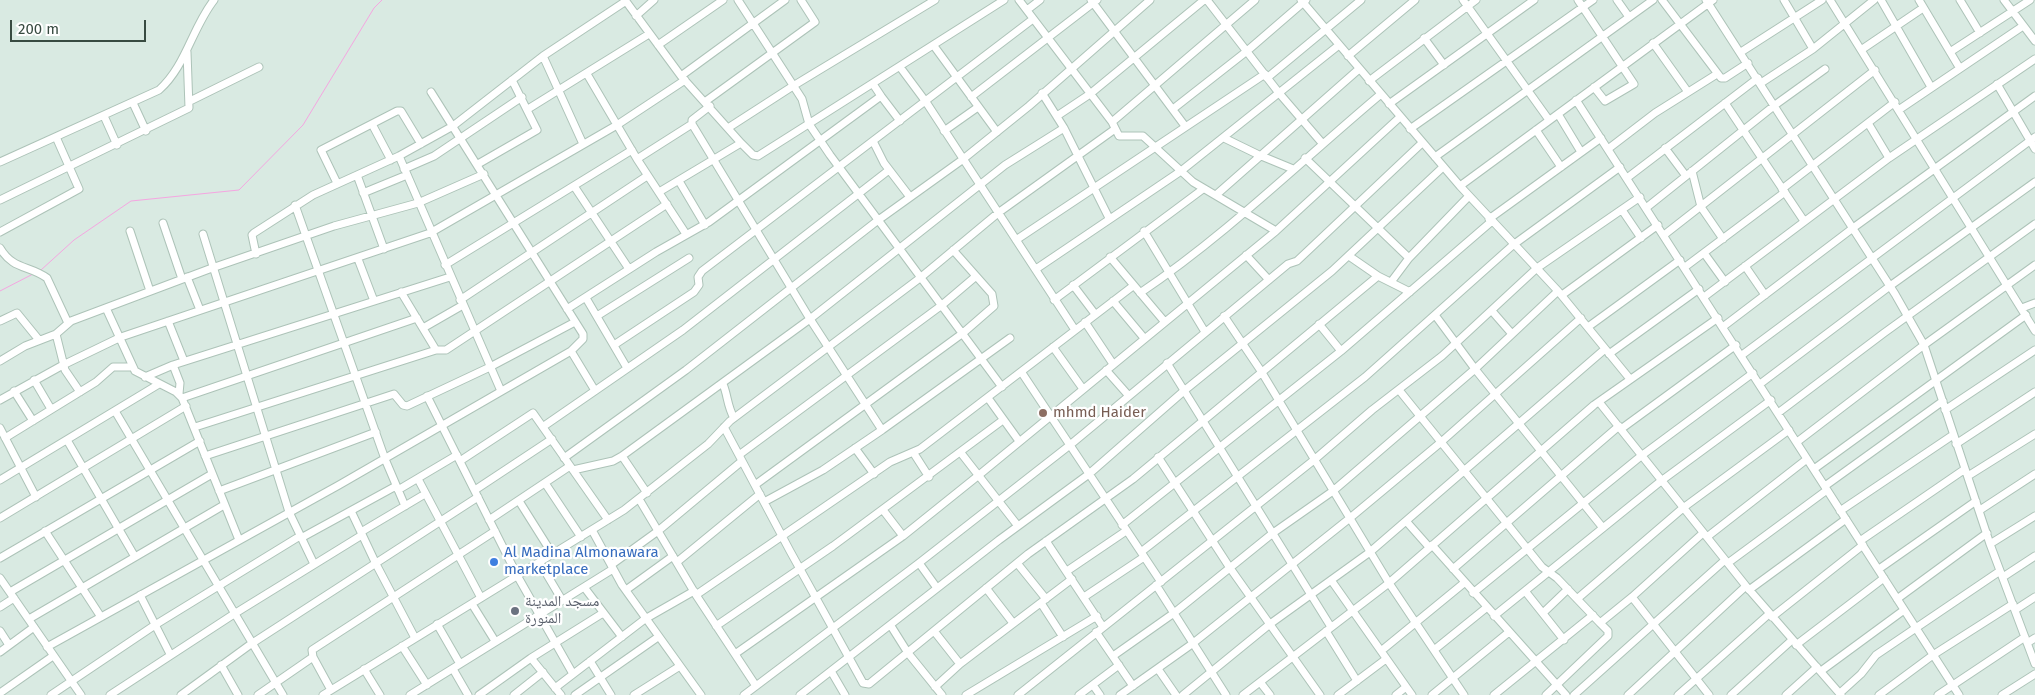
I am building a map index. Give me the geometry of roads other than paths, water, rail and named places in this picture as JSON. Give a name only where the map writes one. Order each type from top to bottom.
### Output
[{"type":"street","points":[[0,162],[133,103],[163,87],[177,70],[202,16],[214,0]]},
{"type":"street","points":[[256,254],[252,235],[254,233],[295,206],[337,183],[391,160],[453,126],[543,56],[626,0],[683,78],[741,143],[753,155],[758,156],[1004,0]]},
{"type":"street","points":[[636,16],[654,0]]},
{"type":"street","points":[[658,45],[723,0]]},
{"type":"street","points":[[738,0],[803,102],[808,124],[838,168],[1002,387]]},
{"type":"street","points":[[0,400],[63,364],[121,337],[384,250],[430,232],[497,196],[617,125],[683,78],[785,0]]},
{"type":"street","points":[[637,159],[692,124],[692,120],[708,104],[815,22],[801,0]]},
{"type":"street","points":[[728,128],[793,86],[936,0]]},
{"type":"street","points":[[1019,0],[1112,122],[1119,136],[1143,136],[1203,189],[1276,231]]},
{"type":"street","points":[[1027,10],[1040,0]]},
{"type":"street","points":[[564,458],[792,289],[877,221],[962,160],[1150,0]]},
{"type":"street","points":[[1057,116],[1090,94],[1206,0],[1300,119],[1322,143]]},
{"type":"street","points":[[1112,122],[1254,0]]},
{"type":"street","points":[[1016,240],[1185,126],[1266,76],[1326,30],[1361,0]]},
{"type":"street","points":[[1348,56],[1415,0]]},
{"type":"street","points":[[1369,81],[1465,3],[1476,0]]},
{"type":"street","points":[[1389,104],[1487,34],[1525,3],[1534,0]]},
{"type":"street","points":[[1578,0],[1624,66],[1633,86],[1605,101],[1594,87]]},
{"type":"street","points":[[1410,129],[1593,0]]},
{"type":"street","points":[[1617,0],[1630,17]]},
{"type":"street","points":[[1435,158],[1653,0]]},
{"type":"street","points":[[1662,0],[1716,74],[1723,79],[1748,63]]},
{"type":"street","points":[[1784,0],[1813,49]]},
{"type":"street","points":[[1741,52],[1822,0]]},
{"type":"street","points":[[1830,0],[1900,109],[2035,331]]},
{"type":"street","points":[[1627,178],[1725,103],[1759,80],[1813,49],[1874,0]]},
{"type":"street","points":[[1881,0],[1931,87]]},
{"type":"street","points":[[1919,0],[1959,68]]},
{"type":"street","points":[[1960,0],[1980,33]]},
{"type":"street","points":[[2004,0],[2035,42]]},
{"type":"street","points":[[1950,52],[2030,0]]},
{"type":"street","points":[[971,97],[1048,39],[1094,1],[1185,126]]},
{"type":"street","points":[[1173,109],[1247,51],[1304,1],[1326,30],[1422,143],[1490,220],[1560,293],[1630,379]]},
{"type":"street","points":[[1460,186],[1709,1],[1890,286],[1924,345],[1990,544],[2035,664]]},
{"type":"street","points":[[1465,3],[1549,120]]},
{"type":"street","points":[[1861,50],[1924,8]]},
{"type":"street","points":[[614,345],[694,292],[699,285],[698,274],[957,79],[1033,19]]},
{"type":"street","points":[[1900,109],[2023,26]]},
{"type":"street","points":[[528,109],[649,34]]},
{"type":"street","points":[[1424,38],[1444,65]]},
{"type":"street","points":[[1653,43],[1688,92]]},
{"type":"street","points":[[1036,269],[1181,171],[1339,45]]},
{"type":"street","points":[[934,46],[997,132]]},
{"type":"street","points":[[0,200],[187,110],[190,101],[187,49]]},
{"type":"street","points":[[543,56],[583,144]]},
{"type":"street","points":[[1704,297],[1889,158],[2035,59]]},
{"type":"street","points":[[190,101],[259,67]]},
{"type":"street","points":[[900,67],[926,102],[962,160],[1075,330]]},
{"type":"street","points":[[1646,208],[1743,130],[1825,68]]},
{"type":"street","points":[[1216,195],[1259,155],[1359,69]]},
{"type":"street","points":[[1664,235],[1875,70]]},
{"type":"street","points":[[587,74],[647,176],[686,234]]},
{"type":"street","points":[[1608,149],[1716,74]]},
{"type":"street","points":[[478,164],[537,131],[528,109],[512,80]]},
{"type":"street","points":[[873,84],[900,121]]},
{"type":"street","points":[[1997,84],[2033,139],[2035,148]]},
{"type":"street","points":[[47,647],[385,459],[501,392],[571,351],[583,337],[550,280],[431,92]]},
{"type":"street","points":[[1042,93],[1064,128],[1109,218]]},
{"type":"street","points":[[1140,293],[1169,274],[1245,212],[1293,168],[1381,94]]},
{"type":"street","points":[[566,309],[738,202],[881,96]]},
{"type":"street","points":[[1724,326],[1853,228],[2035,96]]},
{"type":"street","points":[[363,193],[428,160],[522,98]]},
{"type":"street","points":[[1576,100],[1724,326],[1840,511],[1959,695]]},
{"type":"street","points":[[1685,267],[1895,102]]},
{"type":"street","points":[[133,103],[146,131]]},
{"type":"street","points":[[1725,103],[1804,221]]},
{"type":"street","points":[[944,131],[978,107]]},
{"type":"street","points":[[337,183],[321,150],[400,110],[421,144]]},
{"type":"street","points":[[1558,114],[1581,152]]},
{"type":"street","points":[[104,116],[116,145]]},
{"type":"street","points":[[735,654],[903,536],[1276,231],[1400,117]]},
{"type":"street","points":[[1868,123],[1889,158]]},
{"type":"street","points":[[372,124],[391,160]]},
{"type":"street","points":[[692,124],[827,347],[882,430]]},
{"type":"street","points":[[489,520],[545,483],[572,468],[613,461],[622,456],[810,319],[1027,150],[1064,128]]},
{"type":"street","points":[[323,695],[437,624],[518,577],[639,499],[708,444],[734,418],[920,278],[998,213],[1115,129]]},
{"type":"street","points":[[1536,130],[1561,167]]},
{"type":"street","points":[[0,232],[78,190],[79,185],[56,137]]},
{"type":"street","points":[[1224,138],[1259,155],[1293,168]]},
{"type":"street","points":[[1067,571],[1124,528],[1175,483],[1340,351],[1410,292],[1490,220],[1601,138]]},
{"type":"street","points":[[1742,355],[1871,257],[2033,139]]},
{"type":"street","points":[[873,141],[889,170],[910,197]]},
{"type":"street","points":[[659,192],[714,161],[741,143]]},
{"type":"street","points":[[748,694],[1070,445],[1167,362],[1288,264],[1297,261],[1354,205],[1422,143]]},
{"type":"street","points":[[1665,148],[1686,176]]},
{"type":"street","points":[[445,265],[632,150]]},
{"type":"street","points":[[399,156],[430,232],[501,392]]},
{"type":"street","points":[[1305,158],[1409,258]]},
{"type":"street","points":[[802,695],[937,588],[1089,474],[1185,390],[1349,256],[1443,167]]},
{"type":"street","points":[[1084,597],[1143,554],[1238,475],[1365,377],[1513,245],[1620,167]]},
{"type":"street","points":[[544,426],[594,389],[683,330],[889,170]]},
{"type":"street","points":[[1692,171],[1701,207],[1723,239]]},
{"type":"street","points":[[0,361],[38,340],[56,334],[68,323],[150,291],[306,236],[418,203],[484,174]]},
{"type":"street","points":[[357,175],[384,250]]},
{"type":"street","points":[[423,328],[462,303],[531,251],[593,213],[647,176]]},
{"type":"street","points":[[679,181],[705,224]]},
{"type":"street","points":[[1760,384],[1890,286],[2035,182]]},
{"type":"street","points":[[574,186],[630,269]]},
{"type":"street","points":[[1054,300],[1144,231],[1203,189]]},
{"type":"street","points":[[1391,282],[1409,258],[1468,196]]},
{"type":"street","points":[[1018,695],[1314,460],[1399,390],[1492,311],[1536,268],[1640,197]]},
{"type":"street","points":[[195,427],[436,350],[446,350],[476,333],[550,280],[667,204]]},
{"type":"street","points":[[295,206],[385,459],[405,506]]},
{"type":"street","points":[[1622,210],[1641,238]]},
{"type":"street","points":[[163,223],[200,310]]},
{"type":"street","points":[[1778,413],[2035,224]]},
{"type":"street","points":[[1113,656],[1174,613],[1273,533],[1333,491],[1560,293],[1658,225]]},
{"type":"street","points":[[130,231],[150,291]]},
{"type":"street","points":[[1144,231],[1205,332]]},
{"type":"street","points":[[203,234],[289,512],[314,564]]},
{"type":"street","points":[[0,248],[5,256],[17,266],[47,278],[68,323]]},
{"type":"street","points":[[755,485],[963,333],[994,306],[992,294],[953,250]]},
{"type":"street","points":[[1704,253],[1725,282]]},
{"type":"street","points":[[1246,254],[1269,280]]},
{"type":"street","points":[[1349,256],[1378,276],[1410,292]]},
{"type":"street","points":[[1110,257],[1164,321]]},
{"type":"street","points":[[358,258],[374,301]]},
{"type":"street","points":[[597,316],[689,258]]},
{"type":"street","points":[[1588,327],[1680,260]]},
{"type":"street","points":[[1797,442],[1924,345],[2035,265]]},
{"type":"street","points":[[1746,266],[1765,295]]},
{"type":"street","points":[[724,427],[799,568],[866,685],[908,654],[1017,562],[1105,499],[1158,457],[1378,276]]},
{"type":"street","points":[[145,377],[184,361],[450,277]]},
{"type":"street","points":[[410,695],[584,587],[612,567],[658,531],[741,458],[942,305],[975,277]]},
{"type":"street","points":[[1073,285],[1095,314]]},
{"type":"street","points":[[556,688],[645,619],[695,593],[890,462],[913,452],[1022,373],[1133,286]]},
{"type":"street","points":[[1183,695],[1270,624],[1370,552],[1520,422],[1607,351],[1699,290]]},
{"type":"street","points":[[402,292],[436,350]]},
{"type":"street","points":[[586,298],[627,368]]},
{"type":"street","points":[[1113,301],[1144,338]]},
{"type":"street","points":[[1814,469],[1937,380],[2035,302]]},
{"type":"street","points":[[106,308],[138,374],[181,396],[247,376],[417,318]]},
{"type":"street","points":[[1492,311],[1512,334]]},
{"type":"street","points":[[0,321],[18,313],[38,340]]},
{"type":"street","points":[[1435,315],[1475,369],[1520,422],[1603,528]]},
{"type":"street","points":[[1224,316],[1244,343],[1389,583],[1464,695]]},
{"type":"street","points":[[1124,694],[1192,644],[1291,563],[1350,518],[1440,443],[1581,318]]},
{"type":"street","points":[[1243,695],[1389,583],[1541,449],[1599,402],[1718,318]]},
{"type":"street","points":[[168,321],[184,361]]},
{"type":"street","points":[[205,456],[396,394],[403,405],[407,406],[490,367],[575,322]]},
{"type":"street","points":[[1085,322],[1113,364]]},
{"type":"street","points":[[1319,324],[1340,351]]},
{"type":"street","points":[[56,334],[63,364],[68,376],[80,392]]},
{"type":"street","points":[[764,502],[823,470],[982,360],[1010,338]]},
{"type":"street","points":[[1453,570],[1620,428],[1736,345]]},
{"type":"street","points":[[1053,347],[1084,389]]},
{"type":"street","points":[[1945,410],[2035,350]]},
{"type":"street","points":[[571,351],[594,389]]},
{"type":"street","points":[[1167,362],[1291,563],[1357,681]]},
{"type":"street","points":[[173,365],[180,383],[181,396],[239,540]]},
{"type":"street","points":[[36,496],[2,434],[33,421],[96,382],[113,367],[134,367]]},
{"type":"street","points":[[1106,370],[1129,396]]},
{"type":"street","points":[[1473,593],[1641,456],[1753,372]]},
{"type":"street","points":[[1022,373],[1143,554],[1192,644],[1226,695]]},
{"type":"street","points":[[34,380],[51,409]]},
{"type":"street","points":[[0,480],[159,384]]},
{"type":"street","points":[[722,384],[726,393],[727,405],[734,418]]},
{"type":"street","points":[[1399,390],[1506,525],[1549,573],[1608,631],[1608,636],[1546,695]]},
{"type":"street","points":[[14,391],[33,421]]},
{"type":"street","points":[[1956,444],[2035,392]]},
{"type":"street","points":[[427,396],[518,577],[573,674]]},
{"type":"street","points":[[988,398],[1019,442]]},
{"type":"street","points":[[1494,616],[1661,481],[1771,400]]},
{"type":"street","points":[[1574,695],[1726,561],[1943,401]]},
{"type":"street","points":[[1599,402],[1748,588],[1794,643],[1839,692]]},
{"type":"street","points":[[0,518],[186,406]]},
{"type":"street","points":[[115,411],[186,527],[251,644],[283,695]]},
{"type":"street","points":[[51,695],[155,625],[300,537],[459,458],[530,414],[536,415],[608,520]]},
{"type":"street","points":[[716,626],[929,477],[1003,420]]},
{"type":"street","points":[[1577,599],[1683,508],[1789,430]]},
{"type":"street","points":[[219,491],[376,432]]},
{"type":"street","points":[[1678,695],[1771,615],[1862,543],[1966,473],[2035,434]]},
{"type":"street","points":[[1840,511],[1953,435]]},
{"type":"street","points":[[181,695],[189,693],[221,665],[251,644],[439,522],[552,439]]},
{"type":"street","points":[[67,440],[135,557]]},
{"type":"street","points":[[0,558],[200,441]]},
{"type":"street","points":[[855,448],[874,474]]},
{"type":"street","points":[[913,452],[929,477]]},
{"type":"street","points":[[961,453],[1018,526]]},
{"type":"street","points":[[622,456],[647,493]]},
{"type":"street","points":[[1158,457],[1230,568],[1320,695]]},
{"type":"street","points":[[1600,623],[1705,535],[1807,459]]},
{"type":"street","points":[[0,607],[12,595],[65,560],[212,474]]},
{"type":"street","points":[[1980,510],[2035,474]]},
{"type":"street","points":[[418,479],[439,522],[481,598]]},
{"type":"street","points":[[545,483],[581,537]]},
{"type":"street","points":[[110,695],[170,654],[425,494]]},
{"type":"street","points":[[626,590],[675,559],[760,494]]},
{"type":"street","points":[[639,499],[695,593],[756,686]]},
{"type":"street","points":[[519,501],[553,555]]},
{"type":"street","points":[[1878,569],[1976,501]]},
{"type":"street","points":[[29,619],[224,505]]},
{"type":"street","points":[[351,510],[376,564],[415,638]]},
{"type":"street","points":[[882,510],[903,536]]},
{"type":"street","points":[[1990,544],[2035,516]]},
{"type":"street","points":[[1628,695],[1748,588],[1846,520]]},
{"type":"street","points":[[1406,521],[1566,695]]},
{"type":"street","points":[[592,530],[626,590],[700,695]]},
{"type":"street","points":[[45,531],[102,617]]},
{"type":"street","points":[[331,690],[313,657],[311,652],[314,648],[495,531]]},
{"type":"street","points":[[1897,598],[1987,534]]},
{"type":"street","points":[[1046,541],[1103,626]]},
{"type":"street","points":[[1829,695],[1839,692],[1861,674],[1876,655],[1915,627],[2035,556]]},
{"type":"street","points":[[1017,562],[1044,601],[1062,636]]},
{"type":"street","points":[[540,563],[562,600]]},
{"type":"street","points":[[919,563],[937,588]]},
{"type":"street","points":[[0,578],[81,695]]},
{"type":"street","points":[[935,687],[960,664],[1072,578]]},
{"type":"street","points":[[1731,695],[1794,643],[1884,578]]},
{"type":"street","points":[[1331,580],[1412,695]]},
{"type":"street","points":[[1381,651],[1464,584]]},
{"type":"street","points":[[584,587],[622,637]]},
{"type":"street","points":[[986,588],[1013,623]]},
{"type":"street","points":[[1543,613],[1568,590]]},
{"type":"street","points":[[1526,591],[1564,640]]},
{"type":"street","points":[[140,594],[170,654]]},
{"type":"street","points":[[1632,597],[1709,695]]},
{"type":"street","points":[[1879,695],[1933,655],[2014,607],[2035,597]]},
{"type":"street","points":[[472,604],[495,642]]},
{"type":"street","points":[[1434,650],[1486,608]]},
{"type":"street","points":[[1786,695],[1819,669],[1904,610]]},
{"type":"street","points":[[479,695],[554,643],[604,613]]},
{"type":"street","points":[[1494,695],[1536,663],[1593,615]]},
{"type":"street","points":[[966,695],[1097,616]]},
{"type":"street","points":[[437,624],[460,664]]},
{"type":"street","points":[[891,626],[908,654],[942,695]]},
{"type":"street","points":[[0,652],[34,627]]},
{"type":"street","points":[[0,631],[9,645]]},
{"type":"street","points":[[934,631],[960,664]]},
{"type":"street","points":[[1096,632],[1133,686]]},
{"type":"street","points":[[1432,695],[1509,632]]},
{"type":"street","points":[[575,695],[658,637]]},
{"type":"street","points":[[1938,695],[2026,640],[2035,638]]},
{"type":"street","points":[[402,646],[427,685]]},
{"type":"street","points":[[0,692],[53,656]]},
{"type":"street","points":[[258,695],[313,657]]},
{"type":"street","points":[[532,658],[561,695]]},
{"type":"street","points":[[1338,695],[1386,659]]},
{"type":"street","points":[[590,661],[611,695]]},
{"type":"street","points":[[221,665],[238,695]]},
{"type":"street","points":[[1079,695],[1119,665]]},
{"type":"street","points":[[634,695],[680,666]]},
{"type":"street","points":[[364,669],[380,695]]},
{"type":"street","points":[[452,669],[468,695]]},
{"type":"street","points":[[1158,669],[1176,695]]},
{"type":"street","points":[[831,671],[845,695]]},
{"type":"street","points":[[514,695],[543,672]]},
{"type":"street","points":[[2002,695],[2035,674]]},
{"type":"street","points":[[1260,682],[1270,695]]},
{"type":"street","points":[[1092,685],[1100,695]]},
{"type":"street","points":[[1396,695],[1406,687]]},
{"type":"waterway","points":[[41,270],[74,240],[131,201],[239,190],[303,125],[374,8],[382,0]]},
{"type":"waterway","points":[[0,291],[33,274]]},
{"type":"place","name":"mhmd Haider","points":[[1043,413]]},
{"type":"place","name":"Al Madina Almonawara marketplace","points":[[494,562]]},
{"type":"place","name":"مسجد المدينة المنورة","points":[[515,611]]}]
